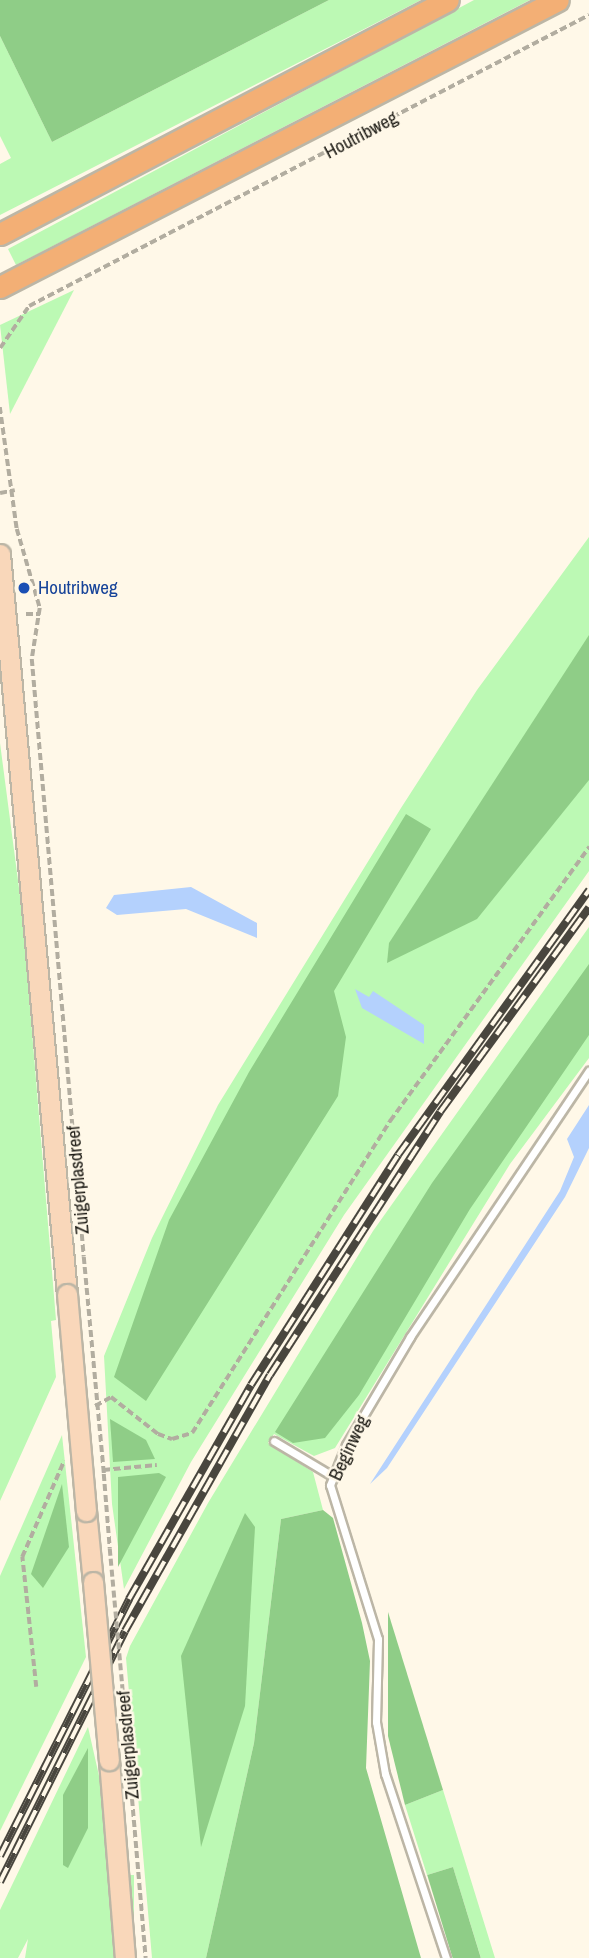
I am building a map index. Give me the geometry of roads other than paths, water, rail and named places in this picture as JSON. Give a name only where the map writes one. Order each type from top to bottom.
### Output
[{"type":"main road","points":[[0,234],[448,0]]},
{"type":"main road","name":"Houtribweg","points":[[0,287],[558,0]]},
{"type":"main road","name":"Zuigerplasdreef","points":[[0,554],[125,1958]]},
{"type":"lane","name":"Beginweg","points":[[446,1958],[385,1774],[376,1722],[378,1639],[330,1485],[346,1445],[430,1306],[589,1070]]},
{"type":"lane","points":[[274,1441],[334,1477]]},
{"type":"water","points":[[191,887],[257,923],[257,938],[186,909],[117,915],[106,908],[114,895]]},
{"type":"water","points":[[355,989],[369,997],[373,991],[424,1025],[424,1044],[362,1008]]},
{"type":"water","points":[[589,1105],[589,1148],[565,1197],[387,1468],[370,1484],[560,1191],[574,1157],[567,1139]]},
{"type":"railway","points":[[0,1856],[129,1599],[251,1385],[398,1155],[589,890]]},
{"type":"railway","points":[[0,1882],[125,1631],[270,1375],[440,1112],[589,908]]},
{"type":"place","name":"Houtribweg","points":[[24,588]]}]
